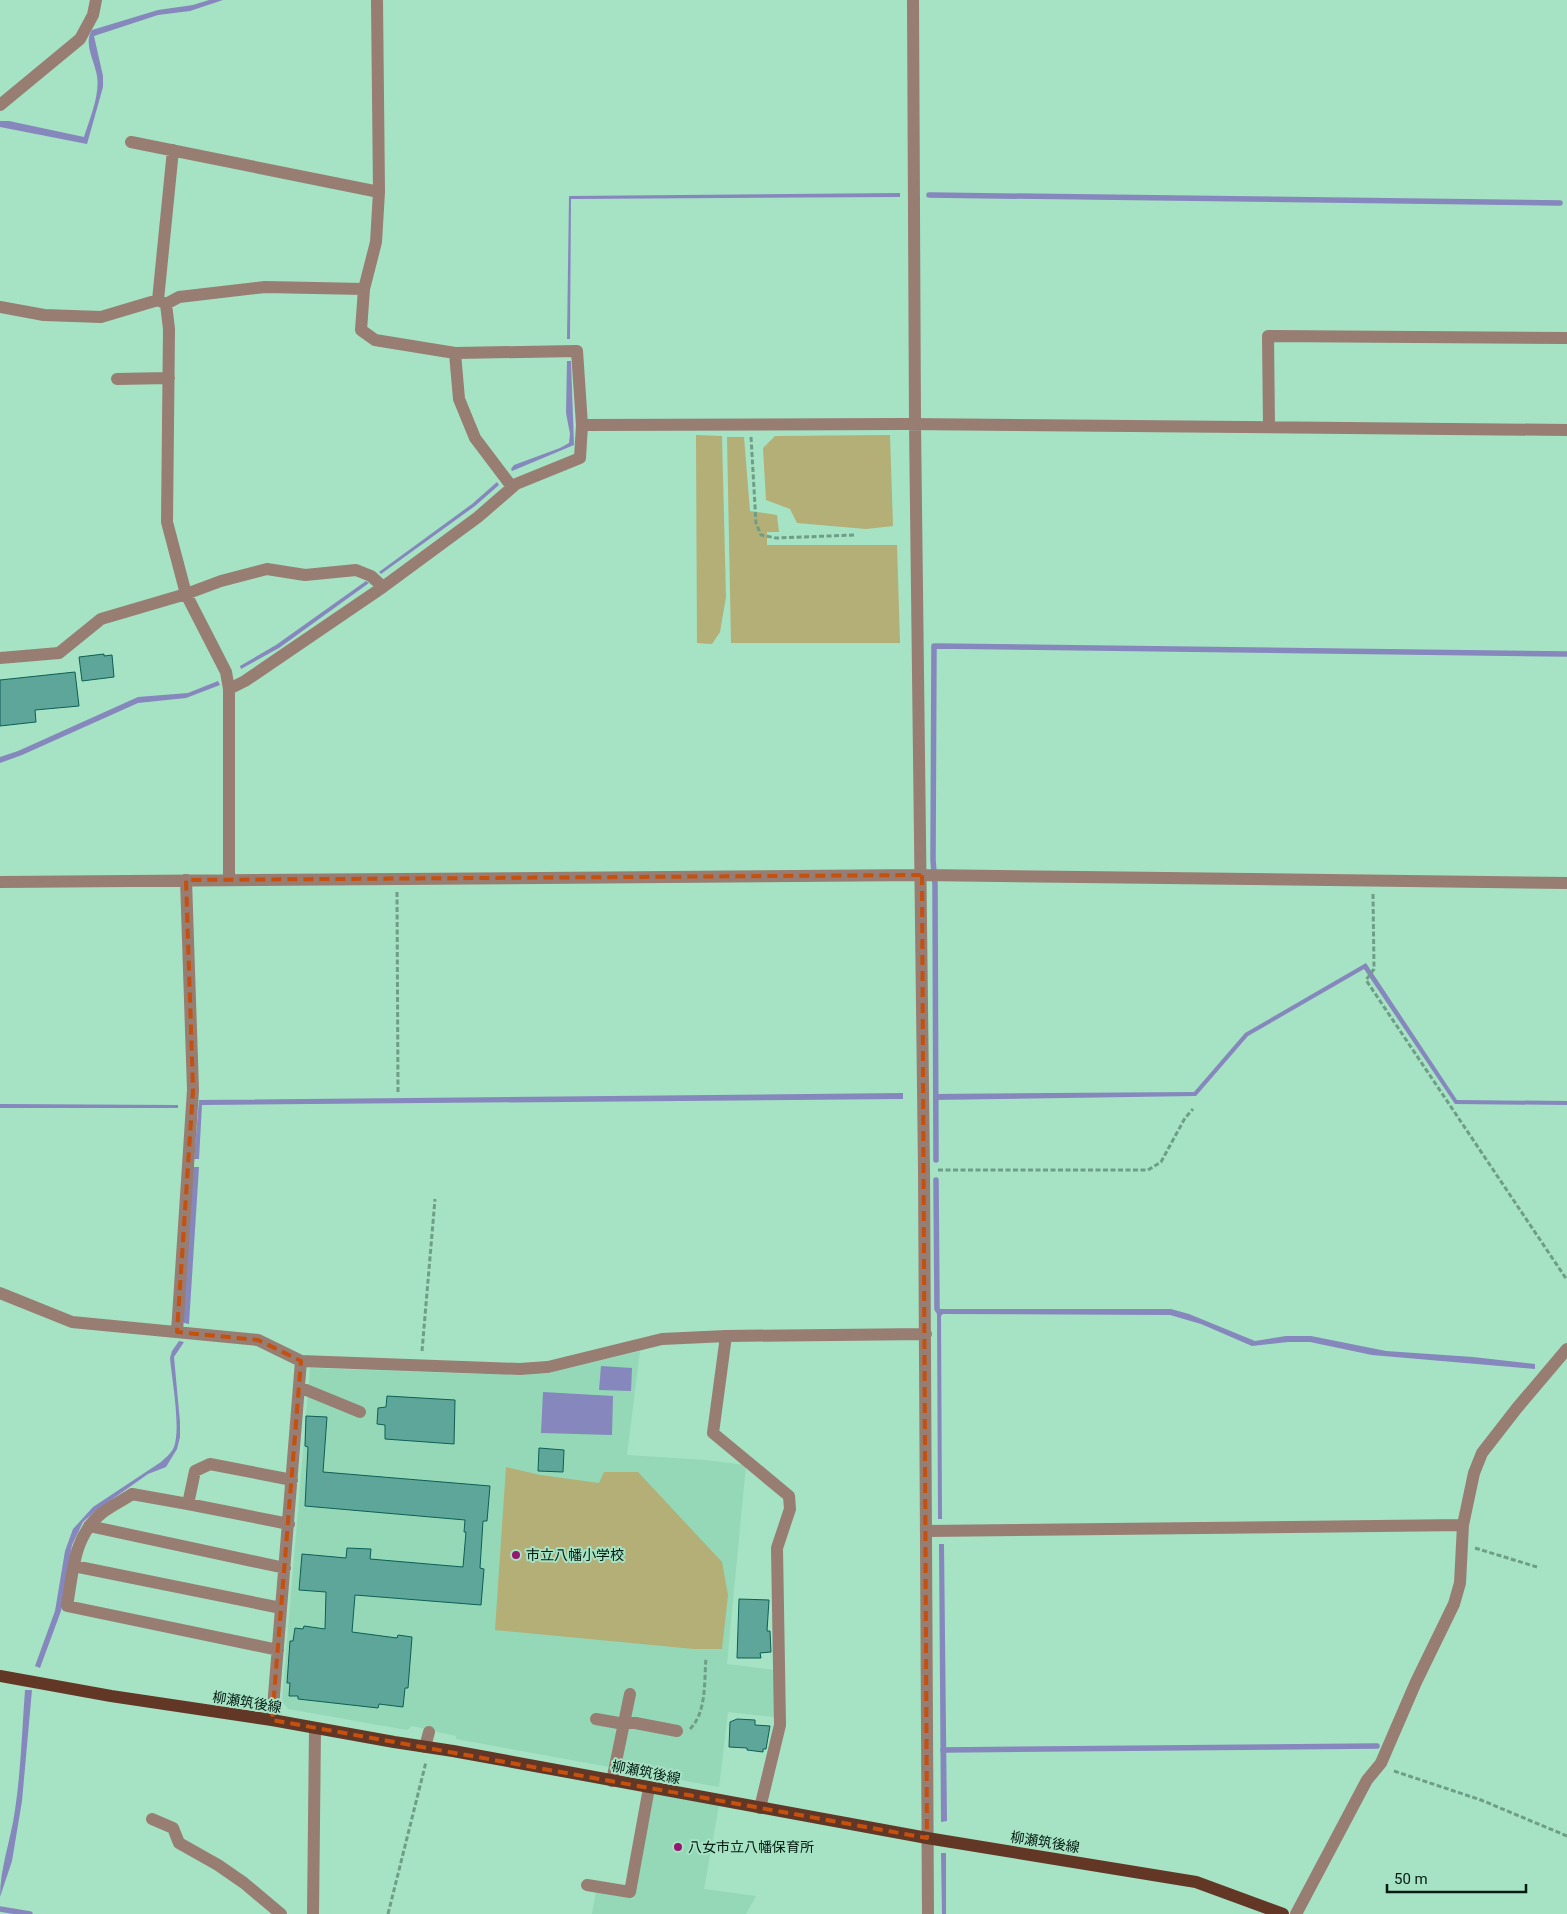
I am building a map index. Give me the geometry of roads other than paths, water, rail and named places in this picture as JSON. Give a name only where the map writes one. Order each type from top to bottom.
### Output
[{"type":"main road","name":"柳瀬筑後線","points":[[0,1676],[111,1696],[272,1720],[927,1838],[1196,1882],[1282,1914]]},
{"type":"street","points":[[0,105],[6,98],[80,39],[93,15],[96,0]]},
{"type":"street","points":[[229,689],[245,681],[383,587],[478,517],[512,487],[580,458],[582,425],[578,351],[455,353],[375,340],[360,330],[364,289],[376,242],[379,192],[377,0]]},
{"type":"street","points":[[913,0],[915,424],[922,875],[926,1334],[928,1914]]},
{"type":"street","points":[[131,142],[379,192]]},
{"type":"street","points":[[173,150],[162,302],[169,329],[167,522],[186,594],[226,672],[229,689],[229,880]]},
{"type":"street","points":[[0,307],[44,315],[101,317],[179,297],[265,287],[364,289]]},
{"type":"street","points":[[1269,428],[1268,336],[1567,338]]},
{"type":"street","points":[[455,353],[459,399],[475,438],[512,487]]},
{"type":"street","points":[[117,379],[168,378]]},
{"type":"street","points":[[582,425],[915,424],[1567,430]]},
{"type":"street","points":[[0,658],[59,653],[101,619],[186,594],[221,581],[267,569],[305,575],[356,570],[372,576],[383,587]]},
{"type":"street","points":[[0,882],[922,875],[1567,883]]},
{"type":"street","points":[[177,1332],[193,1090],[186,880]]},
{"type":"street","points":[[0,1294],[72,1322],[258,1340],[301,1361],[520,1369],[548,1367],[662,1339],[726,1336],[926,1334]]},
{"type":"street","points":[[726,1336],[713,1434],[789,1496],[790,1500],[790,1509],[778,1548],[780,1725],[760,1808]]},
{"type":"street","points":[[1296,1914],[1367,1780],[1379,1766],[1416,1682],[1454,1604],[1460,1582],[1464,1525],[1474,1473],[1482,1453],[1517,1408],[1567,1350]]},
{"type":"street","points":[[272,1720],[301,1361]]},
{"type":"street","points":[[299,1387],[360,1412]]},
{"type":"street","points":[[188,1504],[195,1471],[210,1464],[292,1480]]},
{"type":"street","points":[[278,1650],[67,1606],[78,1544],[89,1526],[102,1513],[132,1494],[289,1524]]},
{"type":"street","points":[[926,1531],[1464,1525]]},
{"type":"street","points":[[89,1526],[284,1568]]},
{"type":"street","points":[[74,1566],[281,1608]]},
{"type":"street","points":[[612,1781],[630,1694]]},
{"type":"street","points":[[596,1719],[676,1731]]},
{"type":"street","points":[[313,1914],[315,1729]]},
{"type":"street","points":[[427,1747],[429,1732]]},
{"type":"street","points":[[587,1885],[630,1892],[649,1788]]},
{"type":"street","points":[[152,1819],[173,1828],[180,1843],[237,1879],[282,1914]]},
{"type":"water","points":[[209,0],[223,0],[190,11],[158,15],[94,36],[103,76],[103,87],[87,144],[0,127],[0,121],[9,121],[84,137],[94,106],[98,83],[89,47],[92,30],[158,10],[193,5]]},
{"type":"water","points":[[900,193],[900,197],[571,199],[570,339],[567,339],[569,196]]},
{"type":"water","points":[[567,361],[571,361],[574,445],[512,471],[511,469],[514,465],[569,443],[570,434],[566,413]]},
{"type":"water","points":[[497,482],[499,485],[475,506],[381,574],[379,572],[472,504]]},
{"type":"water","points":[[366,581],[369,583],[279,648],[241,669],[240,666],[276,645]]},
{"type":"water","points":[[218,681],[220,685],[186,698],[138,703],[0,763],[0,757],[18,751],[138,697],[188,693]]},
{"type":"water","points":[[1366,963],[1457,1100],[1567,1101],[1567,1105],[1455,1104],[1364,969],[1248,1036],[1196,1096],[933,1100],[933,1094],[1194,1092],[1245,1033]]},
{"type":"water","points":[[903,1093],[903,1099],[202,1105],[199,1159],[194,1159],[199,1100]]},
{"type":"water","points":[[0,1104],[178,1105],[178,1108],[0,1108]]},
{"type":"water","points":[[193,1167],[199,1167],[189,1324],[184,1323],[182,1320]]},
{"type":"water","points":[[937,1309],[1171,1309],[1189,1314],[1255,1341],[1286,1336],[1311,1336],[1386,1351],[1473,1357],[1535,1364],[1535,1369],[1372,1355],[1310,1342],[1288,1342],[1252,1346],[1201,1324],[1170,1315],[943,1314],[941,1316],[942,1519],[938,1519]]},
{"type":"water","points":[[179,1341],[184,1342],[174,1357],[180,1422],[180,1437],[177,1449],[166,1467],[148,1474],[94,1512],[83,1522],[72,1545],[61,1611],[40,1668],[35,1666],[55,1611],[65,1551],[73,1529],[93,1507],[161,1462],[170,1454],[174,1447],[177,1428],[170,1358],[172,1351]]},
{"type":"water","points":[[601,1366],[632,1368],[631,1391],[599,1390]]},
{"type":"water","points":[[543,1392],[613,1396],[612,1435],[541,1433]]},
{"type":"water","points":[[939,1544],[944,1544],[947,1821],[941,1822]]},
{"type":"water","points":[[25,1690],[32,1690],[22,1801],[12,1861],[0,1897],[0,1886],[17,1795]]},
{"type":"water","points":[[941,1853],[946,1853],[946,1914],[942,1914]]},
{"type":"waterway","points":[[929,195],[1560,203]]},
{"type":"waterway","points":[[936,1160],[935,884],[933,860],[934,646],[1567,654]]},
{"type":"waterway","points":[[936,1180],[937,1309],[939,1312]]},
{"type":"waterway","points":[[943,1750],[1377,1746]]},
{"type":"waterway","points":[[0,1909],[30,1914]]},
{"type":"place","name":"市立八幡小学校","points":[[516,1555]]},
{"type":"place","name":"八女市立八幡保育所","points":[[678,1847]]}]
